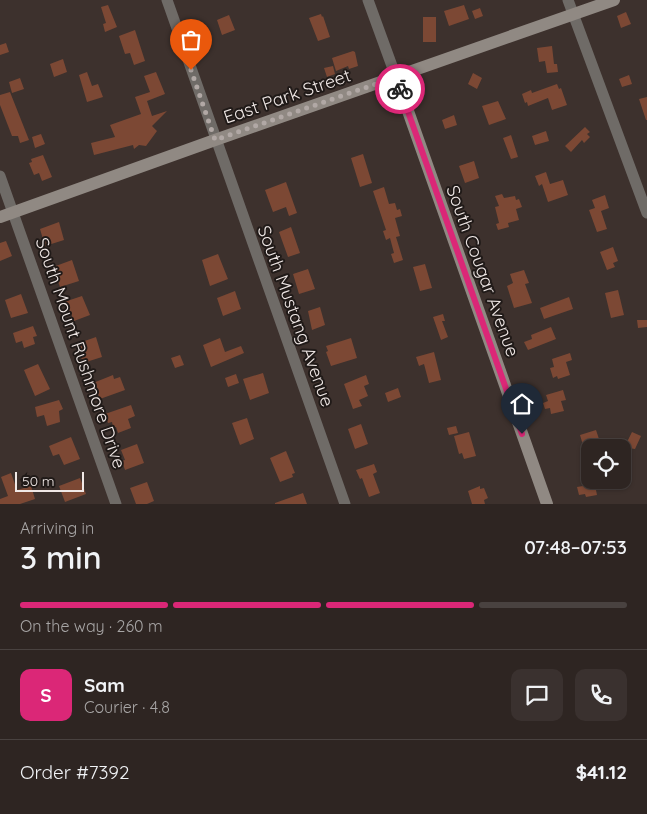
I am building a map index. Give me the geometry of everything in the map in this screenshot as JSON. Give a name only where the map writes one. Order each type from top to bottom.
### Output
[{"type":"street","name":"South Mustang Avenue","points":[[166,0],[344,504]]},
{"type":"street","points":[[368,0],[396,77]]},
{"type":"street","points":[[568,0],[647,213]]},
{"type":"street","name":"East Park Street","points":[[0,217],[614,0]]},
{"type":"street","name":"South Cougar Avenue","points":[[396,77],[547,504]]},
{"type":"street","name":"South Mount Rushmore Drive","points":[[0,176],[116,504]]},
{"type":"building","points":[[108,5],[117,27],[105,32],[103,24],[106,23],[101,7]]},
{"type":"building","points":[[464,5],[469,19],[449,26],[444,11]]},
{"type":"building","points":[[480,8],[483,16],[475,19],[472,11]]},
{"type":"building","points":[[626,12],[631,24],[621,28],[617,16]]},
{"type":"building","points":[[321,14],[330,37],[318,41],[309,18]]},
{"type":"building","points":[[229,15],[235,30],[222,35],[217,20]]},
{"type":"building","points":[[423,17],[436,17],[436,42],[423,42]]},
{"type":"building","points":[[135,30],[145,61],[134,65],[130,53],[125,54],[119,36]]},
{"type":"building","points":[[6,43],[9,52],[0,55],[0,45]]},
{"type":"building","points":[[552,46],[554,64],[557,64],[558,72],[547,73],[545,61],[539,62],[537,48]]},
{"type":"building","points":[[355,52],[358,66],[349,69],[348,66],[336,71],[332,58]]},
{"type":"building","points":[[63,59],[67,72],[54,77],[50,64]]},
{"type":"building","points":[[333,66],[335,74],[327,77],[324,68]]},
{"type":"building","points":[[87,72],[92,86],[98,84],[103,97],[87,102],[79,75]]},
{"type":"building","points":[[156,72],[165,94],[147,101],[152,116],[167,111],[152,126],[157,131],[146,146],[139,145],[134,149],[133,145],[94,155],[91,143],[115,137],[110,125],[141,114],[135,97],[150,92],[144,76]]},
{"type":"building","points":[[473,73],[482,78],[477,89],[468,84]]},
{"type":"building","points":[[629,75],[632,84],[622,87],[619,79]]},
{"type":"building","points":[[20,78],[24,89],[12,93],[9,82]]},
{"type":"building","points":[[557,84],[559,89],[561,88],[567,105],[552,110],[548,98],[528,106],[527,102],[525,103],[522,94],[531,90],[532,93]]},
{"type":"building","points":[[10,92],[29,140],[20,143],[18,136],[12,136],[0,105],[0,95]]},
{"type":"building","points":[[647,97],[647,120],[646,120],[639,99]]},
{"type":"building","points":[[498,101],[506,119],[489,125],[482,106]]},
{"type":"building","points":[[454,115],[457,125],[445,129],[442,120]]},
{"type":"building","points":[[585,127],[590,132],[587,134],[590,137],[584,143],[582,140],[571,152],[565,146]]},
{"type":"building","points":[[546,131],[549,141],[535,145],[532,136]]},
{"type":"building","points":[[41,134],[45,144],[35,148],[32,137]]},
{"type":"building","points":[[511,135],[518,157],[511,159],[503,138]]},
{"type":"building","points":[[363,154],[372,183],[360,187],[351,158]]},
{"type":"building","points":[[43,155],[52,177],[42,181],[39,173],[34,175],[29,163],[32,162],[31,159]]},
{"type":"building","points":[[474,161],[479,178],[465,183],[459,166]]},
{"type":"building","points":[[546,172],[550,184],[563,180],[568,195],[548,202],[542,184],[539,186],[535,176]]},
{"type":"building","points":[[286,182],[297,213],[289,216],[286,207],[273,212],[265,190]]},
{"type":"building","points":[[384,187],[389,204],[395,203],[397,210],[400,209],[402,216],[395,218],[400,236],[396,237],[403,260],[394,263],[391,254],[394,253],[390,238],[386,240],[383,231],[386,230],[373,191]]},
{"type":"building","points":[[502,194],[504,198],[515,196],[516,200],[519,199],[522,207],[516,209],[519,220],[508,223],[509,227],[498,230],[496,224],[499,223],[495,207],[499,206],[495,196]]},
{"type":"building","points":[[605,195],[609,208],[601,211],[607,229],[597,232],[589,210],[595,208],[592,200]]},
{"type":"building","points":[[59,222],[64,240],[45,246],[40,229]]},
{"type":"building","points":[[291,227],[300,253],[288,257],[279,232]]},
{"type":"building","points":[[6,241],[12,256],[0,261],[0,243]]},
{"type":"building","points":[[613,247],[618,261],[613,263],[615,267],[607,270],[600,252]]},
{"type":"building","points":[[218,254],[228,279],[210,286],[202,260]]},
{"type":"building","points":[[72,260],[79,281],[60,287],[53,267]]},
{"type":"building","points":[[425,264],[432,288],[420,291],[413,267]]},
{"type":"building","points":[[308,269],[315,289],[299,294],[293,274]]},
{"type":"building","points":[[524,270],[529,283],[525,284],[532,303],[514,308],[507,286],[513,283],[510,274]]},
{"type":"building","points":[[618,290],[624,315],[611,318],[605,293]]},
{"type":"building","points":[[235,291],[241,309],[223,316],[217,298]]},
{"type":"building","points":[[21,294],[28,313],[11,318],[5,300]]},
{"type":"building","points":[[82,296],[90,315],[74,321],[70,311],[67,312],[64,302]]},
{"type":"building","points":[[569,297],[573,309],[544,319],[540,308]]},
{"type":"building","points":[[320,307],[325,325],[312,330],[308,311]]},
{"type":"building","points":[[443,314],[445,321],[442,321],[448,337],[441,340],[433,317]]},
{"type":"building","points":[[637,320],[647,320],[647,327],[638,328]]},
{"type":"building","points":[[33,326],[37,336],[33,337],[35,344],[24,348],[22,341],[16,343],[13,333]]},
{"type":"building","points":[[551,327],[556,339],[528,350],[524,342],[532,339],[531,335]]},
{"type":"building","points":[[96,337],[102,357],[83,363],[80,354],[83,354],[79,343]]},
{"type":"building","points":[[220,338],[225,352],[241,346],[244,353],[211,367],[203,345]]},
{"type":"building","points":[[351,338],[357,358],[331,366],[326,346]]},
{"type":"building","points":[[434,352],[441,380],[429,383],[424,364],[419,366],[416,357]]},
{"type":"building","points":[[570,353],[572,360],[566,362],[570,375],[558,379],[557,376],[553,378],[550,368],[554,367],[552,359]]},
{"type":"building","points":[[180,355],[184,365],[175,368],[171,358]]},
{"type":"building","points":[[38,364],[50,389],[35,396],[24,370]]},
{"type":"building","points":[[263,373],[269,393],[250,400],[243,379]]},
{"type":"building","points":[[236,374],[239,383],[228,387],[225,378]]},
{"type":"building","points":[[113,375],[114,379],[120,377],[125,390],[100,399],[93,383]]},
{"type":"building","points":[[366,375],[369,384],[364,386],[368,396],[359,400],[362,406],[353,409],[344,384]]},
{"type":"building","points":[[398,388],[401,397],[388,402],[385,393]]},
{"type":"building","points":[[563,390],[566,400],[561,401],[564,411],[551,414],[550,408],[545,409],[543,403],[548,401],[546,395]]},
{"type":"building","points":[[59,400],[63,409],[59,411],[60,422],[47,426],[44,415],[37,417],[35,407]]},
{"type":"building","points":[[131,405],[135,416],[128,419],[131,428],[118,433],[116,427],[113,427],[112,422],[108,423],[105,414]]},
{"type":"building","points":[[247,418],[254,439],[240,445],[232,423]]},
{"type":"building","points":[[361,424],[368,444],[355,449],[348,429]]},
{"type":"building","points":[[456,426],[458,433],[449,435],[447,428]]},
{"type":"building","points":[[596,430],[599,439],[581,439],[580,435]]},
{"type":"building","points":[[469,432],[476,456],[464,459],[462,453],[459,454],[454,436]]},
{"type":"building","points":[[632,432],[641,436],[635,449],[631,448],[631,439],[628,439]]},
{"type":"building","points":[[71,437],[80,459],[64,465],[59,454],[53,456],[49,446]]},
{"type":"building","points":[[137,444],[144,463],[125,470],[122,461],[125,460],[121,450]]},
{"type":"building","points":[[286,451],[295,473],[292,474],[293,477],[280,482],[270,458]]},
{"type":"building","points":[[374,464],[377,472],[373,474],[380,493],[369,497],[362,478],[360,479],[356,470]]},
{"type":"building","points":[[11,473],[17,490],[31,486],[35,499],[20,504],[0,504],[0,499],[8,496],[1,477]]},
{"type":"building","points":[[80,478],[86,494],[65,502],[59,486]]},
{"type":"building","points":[[147,482],[154,501],[147,504],[136,504],[130,488]]},
{"type":"building","points":[[480,486],[480,489],[484,488],[488,498],[484,500],[485,504],[472,504],[468,491]]},
{"type":"building","points":[[581,486],[581,489],[596,489],[597,495],[586,497],[585,494],[579,495],[577,487]]},
{"type":"building","points":[[303,493],[307,504],[275,504],[275,503]]},
{"type":"way so far","points":[[191,70],[215,140],[396,77],[400,89]]},
{"type":"route","points":[[400,89],[522,434]]}]
